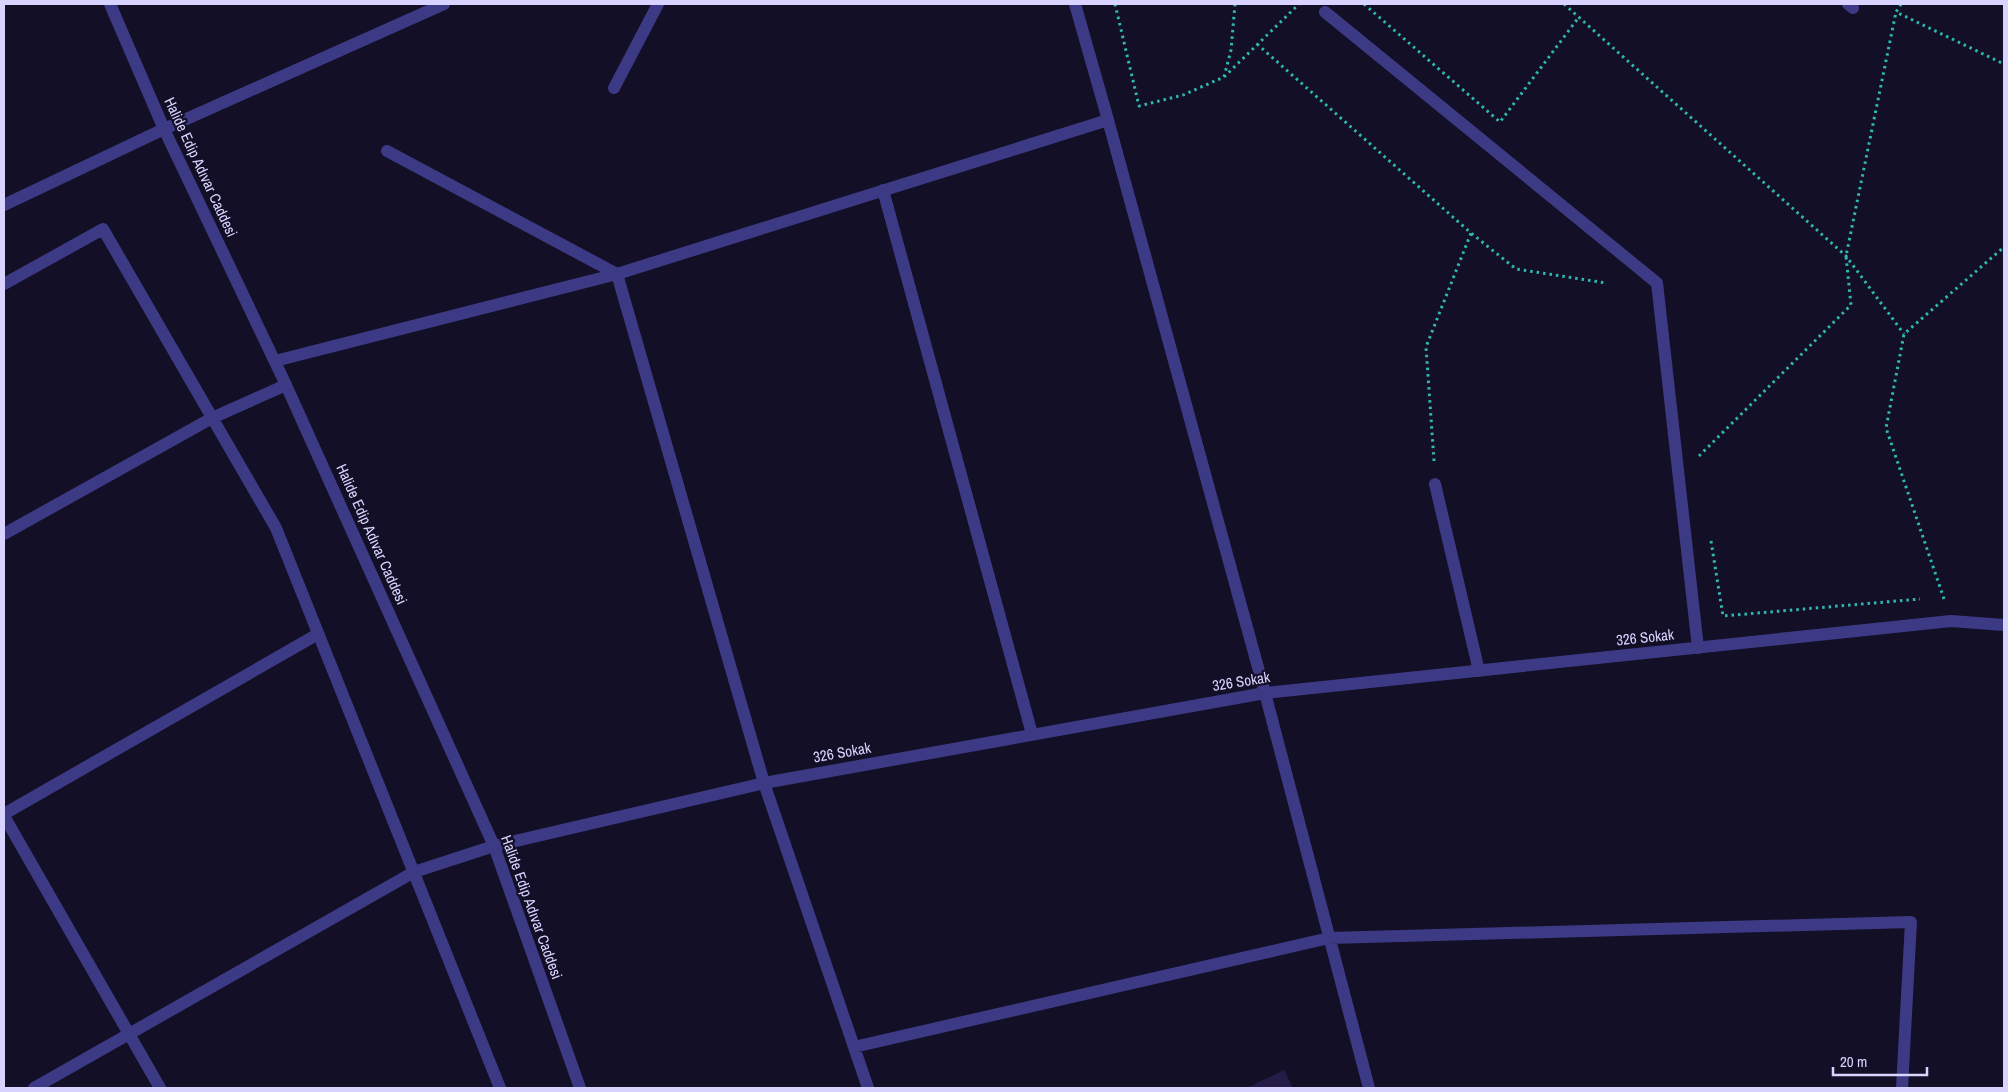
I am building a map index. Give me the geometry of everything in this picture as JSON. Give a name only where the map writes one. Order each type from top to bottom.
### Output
[{"type":"street","name":"Halide Edip Adıvar Caddesi","points":[[110,4],[164,129],[275,361],[494,846],[580,1088]]},
{"type":"street","points":[[4,205],[164,129],[444,4]]},
{"type":"street","points":[[614,88],[658,4]]},
{"type":"street","points":[[1075,4],[1265,693],[1369,1088]]},
{"type":"street","points":[[1325,12],[1657,283],[1698,648]]},
{"type":"street","points":[[275,361],[617,274],[1108,120]]},
{"type":"street","points":[[387,151],[617,274],[764,783],[868,1088]]},
{"type":"street","points":[[883,190],[1032,734]]},
{"type":"street","points":[[4,284],[103,229],[276,528],[500,1088]]},
{"type":"street","points":[[4,534],[212,418],[286,385]]},
{"type":"street","points":[[1435,484],[1479,671]]},
{"type":"street","name":"326 Sokak","points":[[34,1088],[414,872],[494,846],[764,783],[1265,693],[1951,621],[2004,625]]},
{"type":"street","points":[[160,1088],[4,815],[318,634]]},
{"type":"street","points":[[854,1047],[1329,938],[1911,922],[1902,1088]]},
{"type":"path","points":[[1115,4],[1139,106],[1183,95],[1224,77],[1299,4]]},
{"type":"path","points":[[1224,77],[1231,50],[1235,4]]},
{"type":"path","points":[[1364,4],[1500,122],[1579,16]]},
{"type":"path","points":[[1564,4],[1846,256],[1904,334]]},
{"type":"path","points":[[1698,457],[1851,305],[1846,256],[1896,12],[1901,4]]},
{"type":"path","points":[[1896,12],[2004,64]]},
{"type":"path","points":[[1257,44],[1471,233],[1516,269],[1606,283]]},
{"type":"path","points":[[1435,484],[1426,347],[1471,233]]},
{"type":"path","points":[[1951,621],[1886,428],[1904,334],[2004,247]]},
{"type":"path","points":[[1710,532],[1723,616],[1924,599]]},
{"type":"path","points":[[1934,598],[1952,598]]},
{"type":"building","points":[[1284,1070],[1293,1088],[1246,1088]]}]
